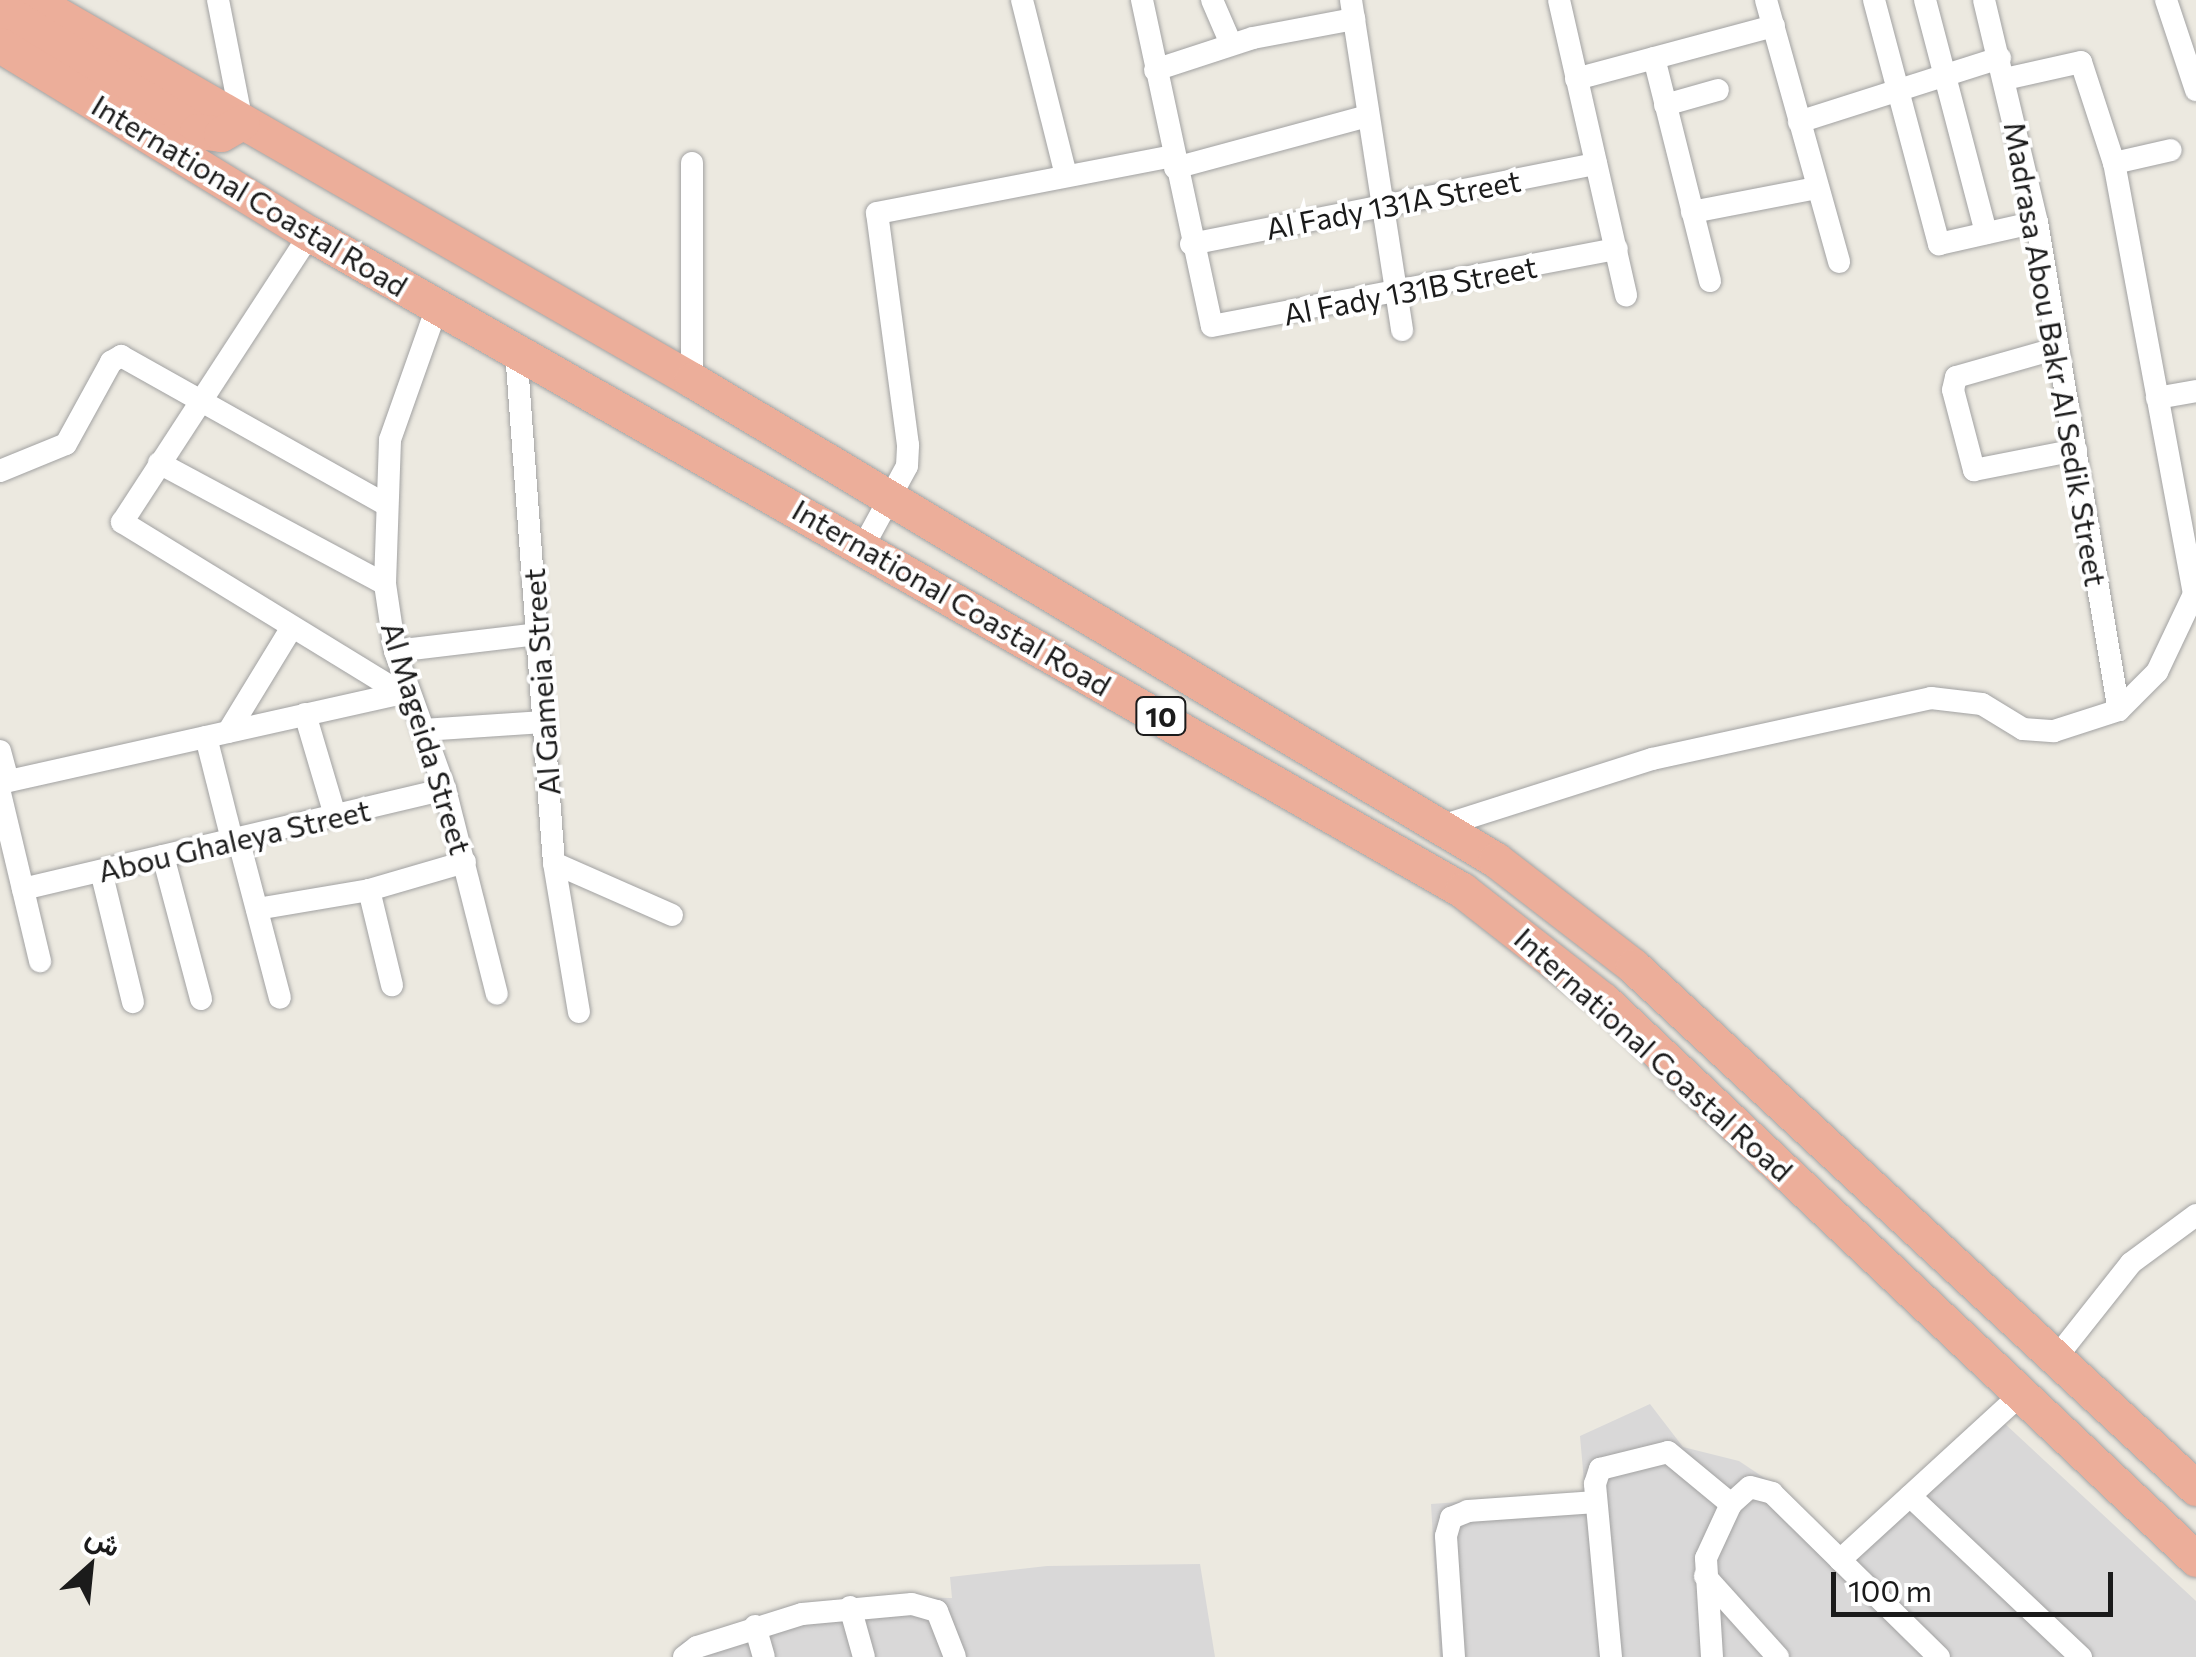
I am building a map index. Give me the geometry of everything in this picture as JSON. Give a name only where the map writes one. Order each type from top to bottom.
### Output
[{"type":"highway","name":"International Coastal Road","points":[[47,4],[1446,826],[1633,966],[2196,1488]]},
{"type":"highway","points":[[0,8],[197,132],[221,134],[242,122]]},
{"type":"highway","name":"International Coastal Road","points":[[0,44],[310,234],[1377,838],[1510,924],[1614,1010],[2196,1558]]},
{"type":"street","points":[[218,0],[242,122]]},
{"type":"street","points":[[1022,0],[1066,175]]},
{"type":"street","points":[[1142,0],[1191,244]]},
{"type":"street","points":[[1212,0],[1231,44]]},
{"type":"street","points":[[1560,0],[1626,295]]},
{"type":"street","points":[[1766,0],[1839,262]]},
{"type":"street","points":[[1874,0],[1938,244],[2036,222]]},
{"type":"street","points":[[1925,0],[1986,233]]},
{"type":"street","name":"Madrasa Abou Bakr Al Sedik Street","points":[[1984,0],[2036,222],[2119,710]]},
{"type":"street","points":[[2166,0],[2196,90]]},
{"type":"street","points":[[1155,70],[1352,9],[1402,330]]},
{"type":"street","points":[[1576,79],[1774,26]]},
{"type":"street","points":[[1654,58],[1710,281]]},
{"type":"street","points":[[1446,826],[1652,759],[1886,705],[1966,701],[2039,732],[2119,710],[2162,663],[2194,594],[2191,550],[2171,476],[2114,163],[2081,62],[1947,74],[1799,122]]},
{"type":"street","points":[[1665,106],[1718,90]]},
{"type":"street","points":[[863,546],[907,466],[908,427],[875,216],[883,208],[1066,175],[1174,162],[1368,116]]},
{"type":"street","points":[[2114,163],[2172,150]]},
{"type":"street","points":[[692,162],[692,380]]},
{"type":"street","name":"Al Fady 131A Street","points":[[1191,244],[1596,164]]},
{"type":"street","points":[[1692,212],[1817,188]]},
{"type":"street","points":[[310,234],[159,463],[124,524],[405,692]]},
{"type":"street","name":"Al Fady 131B Street","points":[[1191,244],[1207,318],[1220,327],[1618,250]]},
{"type":"street","name":"Al Mageida Street","points":[[436,306],[390,440],[385,584],[405,692],[444,790],[498,994]]},
{"type":"street","points":[[2058,348],[1956,377],[1971,467],[2076,450]]},
{"type":"street","name":"Al Gameia Street","points":[[516,351],[554,863],[579,1012]]},
{"type":"street","points":[[0,471],[70,440],[116,356],[386,505]]},
{"type":"street","points":[[2157,398],[2196,391]]},
{"type":"street","points":[[159,463],[385,584]]},
{"type":"street","points":[[2171,476],[2196,471]]},
{"type":"street","points":[[280,998],[235,839],[217,734],[292,627]]},
{"type":"street","points":[[395,651],[537,634]]},
{"type":"street","points":[[3,786],[405,692]]},
{"type":"street","points":[[305,714],[334,816]]},
{"type":"street","points":[[423,730],[544,722]]},
{"type":"street","points":[[0,751],[3,786],[40,961]]},
{"type":"street","name":"Abou Ghaleya Street","points":[[23,890],[444,790]]},
{"type":"street","points":[[163,856],[201,998]]},
{"type":"street","points":[[256,909],[370,890],[464,862]]},
{"type":"street","points":[[554,863],[672,914]]},
{"type":"street","points":[[102,871],[133,1002]]},
{"type":"street","points":[[370,890],[392,985]]},
{"type":"street","points":[[2056,1358],[2131,1264],[2196,1215]]},
{"type":"street","points":[[1840,1560],[2021,1394]]},
{"type":"street","points":[[1606,1656],[1596,1476],[1606,1464],[1659,1451],[1682,1458],[1732,1504]]},
{"type":"street","points":[[1712,1657],[1705,1576],[1712,1538],[1732,1504],[1750,1487],[1772,1492],[1939,1657]]},
{"type":"street","points":[[1910,1496],[2081,1657]]},
{"type":"street","points":[[1454,1657],[1446,1536],[1451,1518],[1468,1511],[1596,1502]]},
{"type":"street","points":[[1705,1576],[1778,1657]]},
{"type":"street","points":[[684,1657],[755,1626],[850,1607],[926,1604],[944,1622],[955,1657]]},
{"type":"street","points":[[850,1607],[864,1657]]},
{"type":"street","points":[[755,1626],[764,1657]]},
{"type":"shaded area","points":[[1650,1404],[1683,1447],[1739,1461],[1778,1487],[1841,1546],[1990,1410],[2196,1601],[2196,1657],[1440,1657],[1431,1504],[1585,1493],[1580,1436]]},
{"type":"shaded area","points":[[1200,1564],[1215,1657],[673,1657],[682,1642],[782,1612],[859,1597],[952,1598],[950,1577],[1047,1566]]}]
